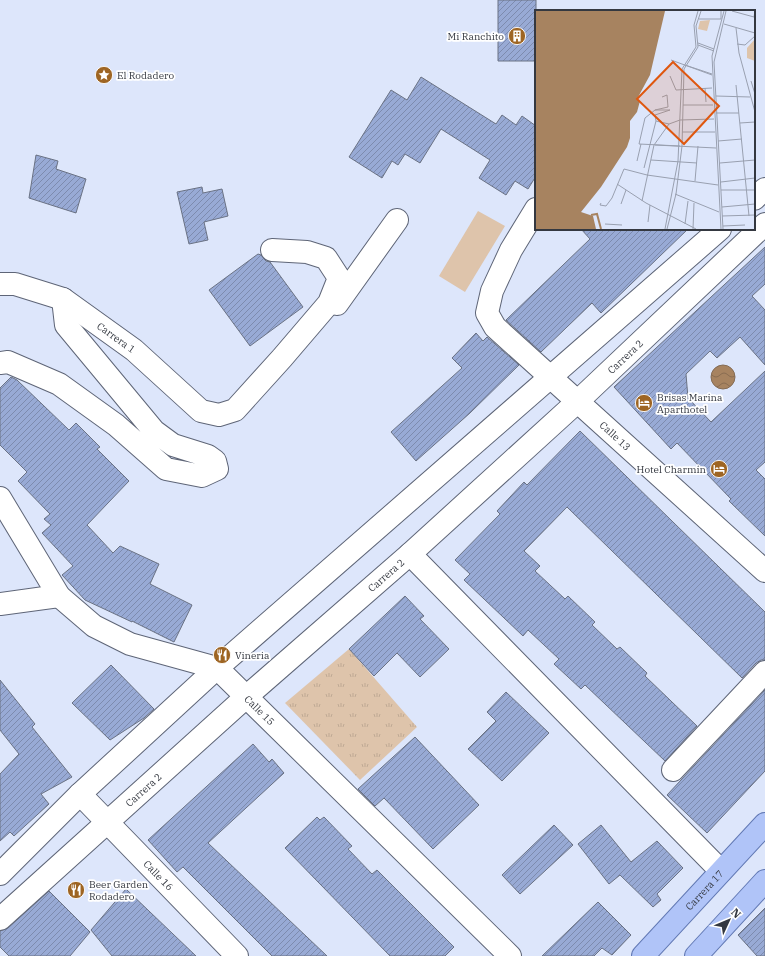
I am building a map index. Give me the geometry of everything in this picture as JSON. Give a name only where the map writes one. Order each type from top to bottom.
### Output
[{"type":"main road","name":"Carrera 17","points":[[644,956],[765,824]]},
{"type":"main road","points":[[696,956],[765,881]]},
{"type":"street","points":[[755,198],[765,189]]},
{"type":"street","name":"Calle 13","points":[[535,211],[511,250],[492,291],[487,313],[495,327],[765,571]]},
{"type":"street","points":[[282,358],[336,307],[397,220]]},
{"type":"street","name":"Carrera 2","points":[[0,919],[246,697],[410,554],[577,402],[765,224]]},
{"type":"street","points":[[0,874],[80,794],[217,668],[719,230]]},
{"type":"street","points":[[272,250],[307,252],[326,258],[339,278],[329,303],[282,358]]},
{"type":"street","name":"Carrera 1","points":[[0,284],[15,284],[63,298],[134,350],[201,411],[219,415],[235,410],[282,358]]},
{"type":"street","points":[[0,363],[8,362],[59,384],[116,425],[166,469],[202,476],[217,469],[216,461],[208,456],[173,445],[154,431],[66,325],[63,298]]},
{"type":"street","name":"Calle 15","points":[[0,498],[59,596],[94,626],[130,644],[217,668],[510,956]]},
{"type":"street","points":[[410,554],[721,871]]},
{"type":"street","points":[[0,604],[59,596]]},
{"type":"street","points":[[673,770],[765,672]]},
{"type":"street","name":"Calle 16","points":[[80,794],[237,956]]},
{"type":"green space","points":[[478,211],[505,226],[465,292],[439,276]]},
{"type":"green space","points":[[349,649],[417,727],[360,780],[285,703]]},
{"type":"water","points":[[723,365],[728,366],[734,372],[734,382],[728,388],[723,389],[718,388],[712,382],[711,377],[712,372],[718,366]]},
{"type":"building","points":[[498,0],[536,0],[535,61],[498,61]]},
{"type":"building","points":[[421,77],[496,124],[502,115],[516,125],[522,116],[535,125],[535,178],[528,189],[515,181],[506,195],[479,178],[490,160],[441,129],[420,163],[405,154],[398,165],[392,161],[382,178],[349,157],[391,90],[407,100]]},
{"type":"building","points":[[36,155],[58,161],[56,169],[86,179],[76,213],[29,198]]},
{"type":"building","points":[[202,187],[203,193],[222,189],[228,216],[204,222],[208,240],[189,244],[177,192]]},
{"type":"building","points":[[582,230],[687,230],[601,313],[592,303],[541,352],[506,320],[590,239]]},
{"type":"building","points":[[765,247],[765,284],[752,296],[765,310],[765,365],[740,337],[717,358],[710,351],[686,374],[688,398],[711,422],[765,371],[765,462],[756,470],[765,479],[765,536],[729,501],[731,499],[677,443],[671,449],[614,387]]},
{"type":"building","points":[[258,254],[261,255],[266,261],[270,262],[303,307],[250,346],[209,290]]},
{"type":"building","points":[[476,333],[483,341],[487,337],[519,365],[470,413],[416,461],[391,432],[462,368],[452,358]]},
{"type":"building","points":[[11,377],[17,380],[69,430],[76,423],[100,447],[97,449],[129,481],[87,525],[113,553],[120,546],[159,564],[150,584],[192,605],[174,642],[85,600],[62,575],[73,566],[42,533],[51,525],[44,519],[50,514],[18,481],[27,472],[0,445],[0,388]]},
{"type":"building","points":[[580,431],[765,612],[765,660],[761,660],[756,663],[742,678],[567,507],[524,551],[540,566],[535,571],[565,599],[568,596],[595,622],[592,625],[617,649],[620,647],[647,673],[645,676],[697,726],[665,761],[585,685],[581,689],[554,664],[559,659],[528,630],[523,636],[464,580],[470,574],[455,560],[500,514],[497,511],[524,482],[527,485]]},
{"type":"building","points":[[405,596],[424,616],[420,619],[449,649],[420,677],[397,653],[374,676],[349,649]]},
{"type":"building","points":[[111,665],[154,709],[144,718],[110,740],[72,703]]},
{"type":"building","points":[[0,680],[35,724],[32,727],[72,777],[41,794],[49,804],[14,836],[10,832],[0,841],[0,774],[19,754],[0,730]]},
{"type":"building","points":[[765,690],[765,771],[707,833],[667,795]]},
{"type":"building","points":[[506,692],[549,733],[502,781],[468,749],[496,721],[487,712]]},
{"type":"building","points":[[415,737],[479,805],[433,849],[384,798],[375,806],[358,789]]},
{"type":"building","points":[[253,744],[269,762],[272,759],[284,773],[208,843],[327,956],[272,956],[183,867],[177,872],[148,840]]},
{"type":"building","points":[[317,817],[320,820],[324,817],[352,846],[348,849],[372,874],[377,870],[454,947],[445,956],[390,956],[285,848]]},
{"type":"building","points":[[554,825],[573,845],[520,894],[502,875]]},
{"type":"building","points":[[601,825],[631,862],[657,841],[683,868],[657,894],[661,900],[653,907],[620,875],[609,884],[578,844]]},
{"type":"building","points":[[126,889],[196,956],[112,956],[91,930]]},
{"type":"building","points":[[49,891],[90,932],[70,956],[9,956],[0,947],[0,931],[8,928]]},
{"type":"building","points":[[598,902],[631,935],[612,955],[602,948],[594,956],[542,956]]},
{"type":"building","points":[[765,908],[765,956],[757,956],[738,935]]},
{"type":"place","name":"Mi Ranchito","points":[[517,36]]},
{"type":"place","name":"El Rodadero","points":[[104,75]]},
{"type":"place","name":"Brisas Marina Aparthotel","points":[[644,403]]},
{"type":"place","name":"Hotel Charmin","points":[[719,469]]},
{"type":"place","name":"Vineria","points":[[222,655]]},
{"type":"place","name":"Beer Garden Rodadero","points":[[76,890]]}]
